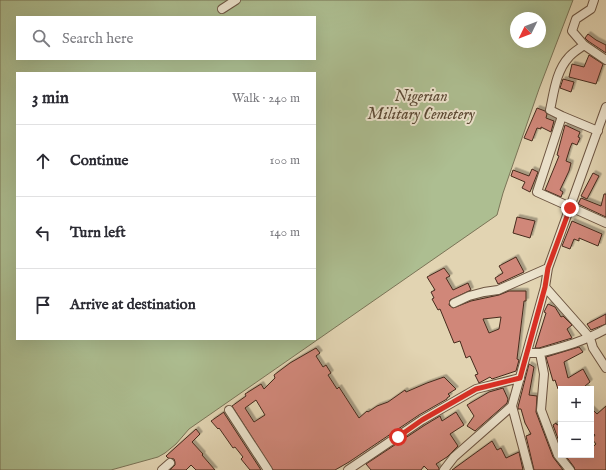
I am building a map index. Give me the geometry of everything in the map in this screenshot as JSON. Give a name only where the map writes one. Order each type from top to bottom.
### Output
[{"type":"street","points":[[222,9],[236,0]]},
{"type":"street","points":[[594,0],[591,9],[576,19],[572,31],[584,45],[606,60]]},
{"type":"street","points":[[584,45],[569,56],[561,68],[555,86],[550,110],[598,131]]},
{"type":"street","points":[[529,470],[512,406],[545,287],[548,268],[606,107]]},
{"type":"street","points":[[562,116],[537,192],[606,223]]},
{"type":"street","points":[[454,303],[469,296],[498,290],[548,268]]},
{"type":"street","points":[[545,287],[590,338],[593,348],[606,368]]},
{"type":"street","points":[[527,353],[540,353],[566,347],[590,338],[606,329]]},
{"type":"street","points":[[540,353],[544,374],[541,410],[558,455],[570,470]]},
{"type":"street","points":[[348,470],[422,420],[476,389],[520,378]]},
{"type":"street","points":[[444,470],[454,457],[512,406]]},
{"type":"street","points":[[229,410],[268,470]]},
{"type":"street","points":[[162,470],[170,463]]},
{"type":"green space","name":"Nigerian Military Cemetery","points":[[0,0],[573,0],[539,89],[503,193],[497,215],[189,429],[176,444],[158,457],[111,470],[0,470]]},
{"type":"building","points":[[588,34],[606,45],[606,53],[585,38]]},
{"type":"building","points":[[589,55],[603,64],[596,84],[569,77],[572,64],[584,67]]},
{"type":"building","points":[[563,79],[574,82],[571,92],[560,88]]},
{"type":"building","points":[[537,108],[545,111],[547,114],[546,118],[554,121],[551,132],[541,127],[541,129],[537,128],[532,141],[524,138]]},
{"type":"building","points":[[565,125],[580,132],[578,137],[580,138],[577,145],[572,143],[570,148],[566,161],[571,163],[560,190],[563,192],[561,197],[545,190],[559,156],[557,155]]},
{"type":"building","points":[[532,169],[538,172],[530,192],[522,188],[525,182],[511,176],[513,170],[529,176]]},
{"type":"building","points":[[593,173],[599,176],[587,199],[581,196]]},
{"type":"building","points":[[604,194],[606,194],[606,217],[578,204],[581,198],[601,206]]},
{"type":"building","points":[[517,217],[535,221],[530,238],[513,233]]},
{"type":"building","points":[[572,221],[602,234],[598,246],[579,238],[579,241],[574,239],[570,249],[562,246]]},
{"type":"building","points":[[516,257],[524,272],[498,284],[495,278],[503,273],[499,266]]},
{"type":"building","points":[[444,268],[450,276],[446,278],[453,290],[468,283],[471,290],[450,300],[449,305],[453,308],[471,301],[499,295],[509,291],[526,291],[526,301],[524,301],[517,359],[519,360],[516,371],[492,379],[490,377],[479,383],[475,375],[478,374],[470,356],[466,358],[460,341],[454,343],[440,309],[438,310],[432,299],[434,298],[431,292],[435,290],[427,277]],"holes":[[[501,317],[499,329],[489,333],[483,319]]]},
{"type":"building","points":[[548,304],[555,307],[561,317],[563,316],[572,325],[567,329],[572,338],[535,348],[546,313],[544,312]]},
{"type":"building","points":[[606,314],[606,324],[591,330],[587,324]]},
{"type":"building","points":[[579,347],[583,352],[564,362],[568,378],[583,369],[590,382],[585,386],[558,386],[558,389],[555,380],[553,381],[546,357]]},
{"type":"building","points":[[316,348],[320,353],[316,356],[323,367],[326,365],[331,373],[328,375],[337,389],[339,387],[359,418],[367,411],[368,412],[377,406],[388,402],[405,390],[406,392],[444,377],[456,389],[448,394],[450,396],[447,399],[419,415],[335,470],[273,470],[232,406],[246,396],[245,394],[261,384],[264,389],[275,378],[274,375],[290,363]],"holes":[[[256,400],[265,415],[254,422],[245,408]]]},
{"type":"building","points":[[529,364],[534,367],[529,395],[537,396],[536,412],[553,457],[563,470],[534,470],[526,436],[531,434],[525,423],[521,409],[518,409]]},
{"type":"building","points":[[503,388],[508,399],[507,403],[475,431],[467,426],[474,416],[467,405],[489,392]]},
{"type":"building","points":[[606,406],[606,470],[575,470],[567,458],[594,458],[594,446],[596,444],[594,442],[594,411],[597,414]]},
{"type":"building","points":[[224,412],[261,470],[250,470],[241,459],[243,457],[235,447],[233,448],[219,428],[218,429],[211,421]]},
{"type":"building","points":[[456,412],[464,425],[450,434],[458,446],[447,457],[436,464],[439,470],[428,470],[424,466],[421,470],[371,470],[366,464],[440,416],[442,421]]},
{"type":"building","points":[[556,423],[558,424],[558,439],[553,425]]},
{"type":"building","points":[[196,429],[200,434],[192,442],[215,470],[196,470],[191,465],[186,470],[170,470],[175,465],[175,462],[174,459],[166,456]]},
{"type":"building","points":[[492,441],[497,450],[501,448],[506,458],[519,452],[523,470],[452,470]]},
{"type":"route","points":[[398,437],[422,420],[476,389],[520,378],[545,287],[548,268],[570,208]]}]
